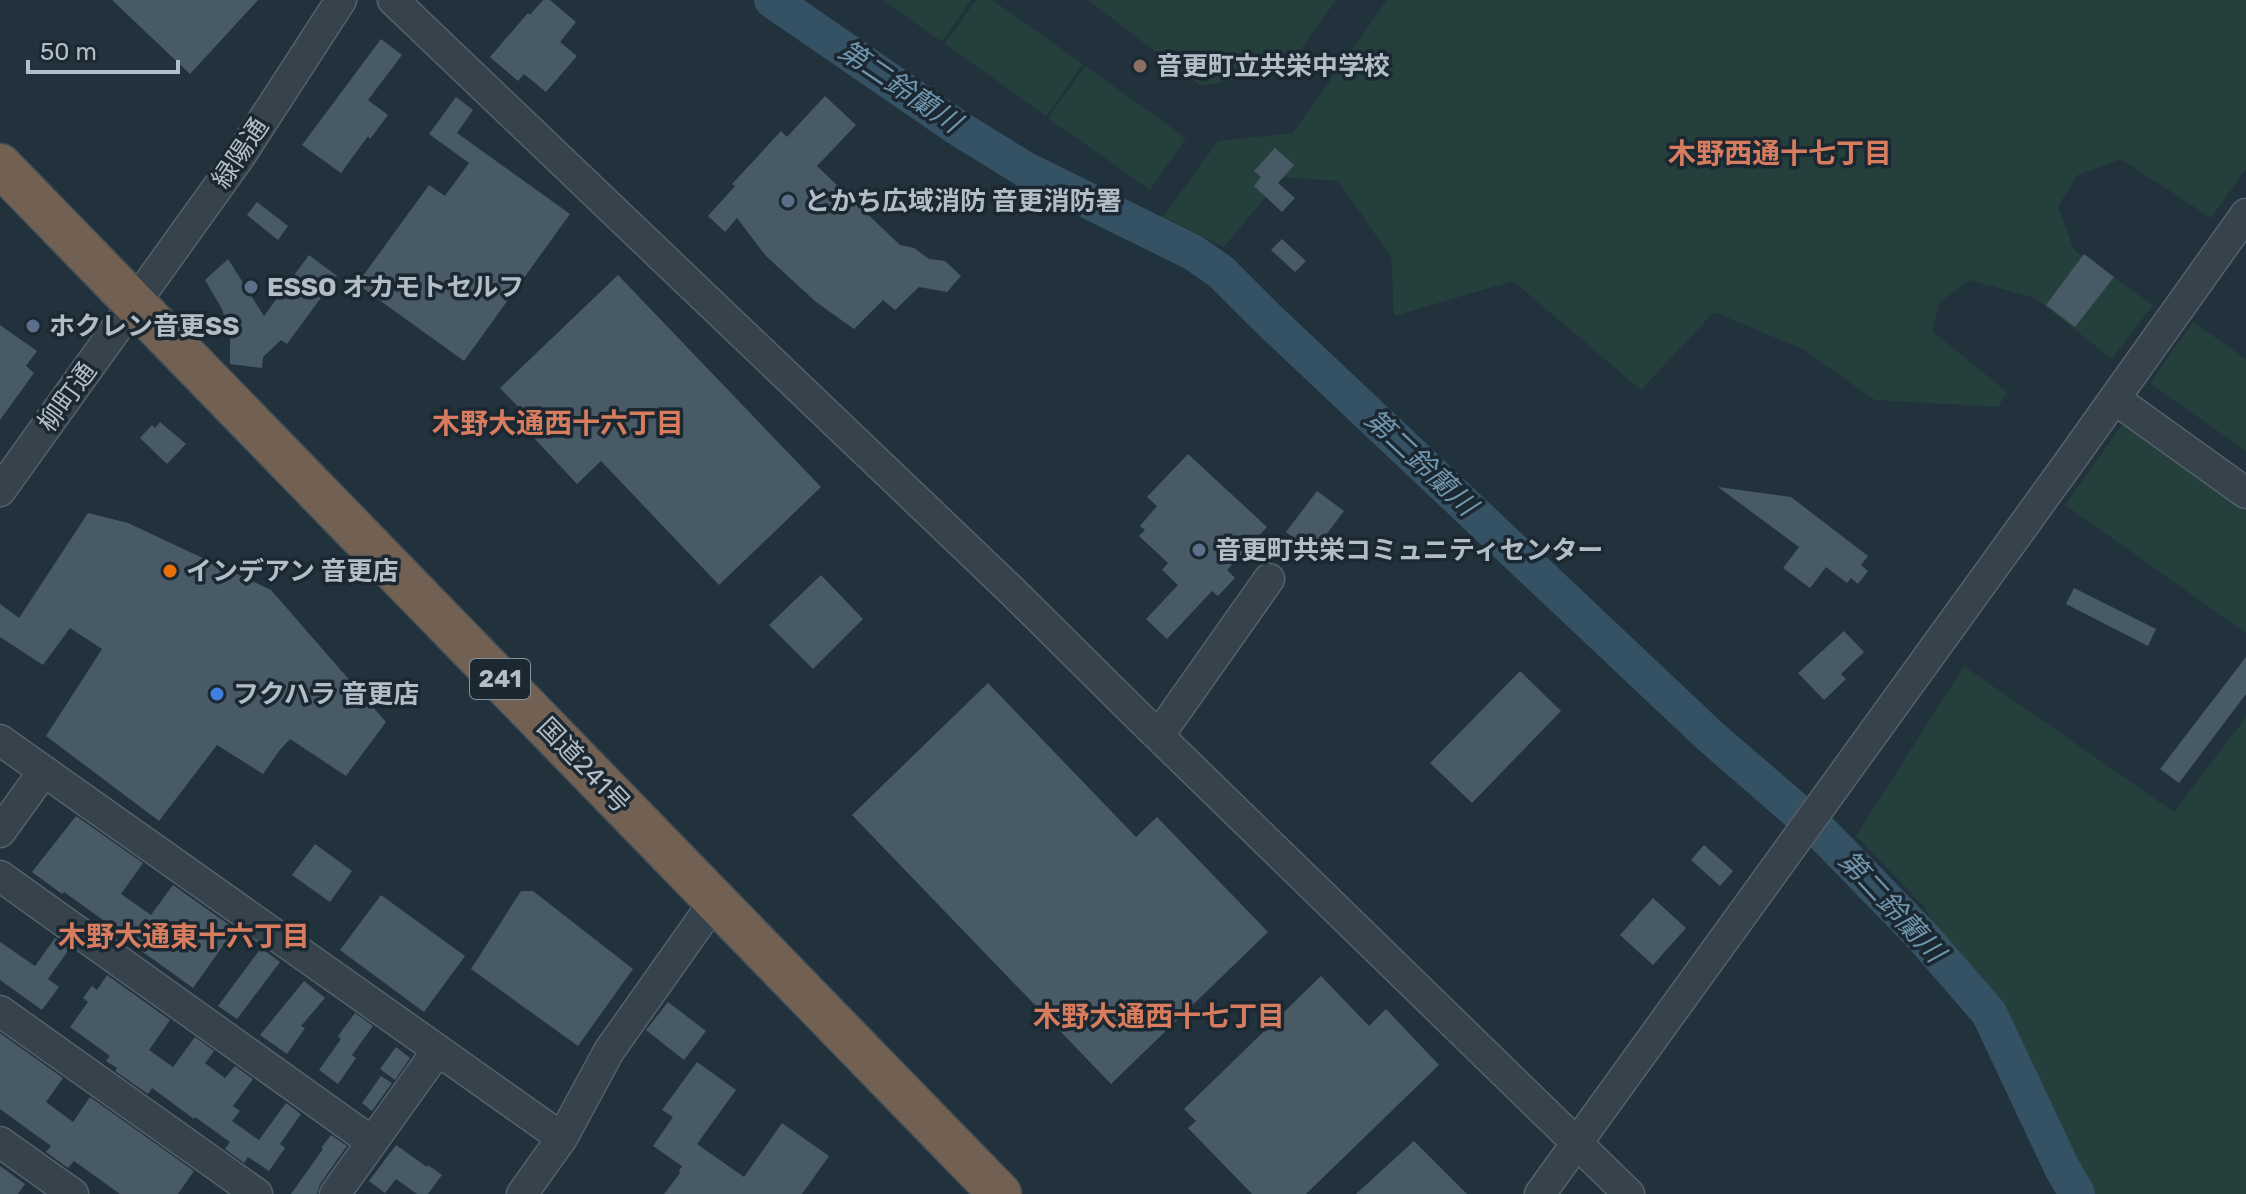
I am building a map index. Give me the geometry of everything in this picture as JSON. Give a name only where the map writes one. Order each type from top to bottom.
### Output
[{"type":"highway","name":"国道241号","points":[[0,165],[1000,1194]]},
{"type":"street","name":"緑陽通","points":[[135,303],[238,159],[341,0]]},
{"type":"street","points":[[393,0],[1013,592],[1629,1194]]},
{"type":"street","points":[[1540,1194],[2246,214]]},
{"type":"street","name":"柳町通","points":[[0,491],[135,303]]},
{"type":"street","points":[[2115,399],[2246,493]]},
{"type":"street","points":[[1159,735],[1269,579]]},
{"type":"street","points":[[0,740],[562,1138]]},
{"type":"street","points":[[0,832],[44,771]]},
{"type":"street","points":[[0,876],[372,1142]]},
{"type":"street","points":[[522,1194],[562,1138],[609,1051],[715,901]]},
{"type":"street","points":[[0,1011],[257,1194]]},
{"type":"street","points":[[335,1194],[438,1050]]},
{"type":"street","points":[[0,1142],[73,1194]]},
{"type":"green space","points":[[883,0],[971,0],[942,42]]},
{"type":"green space","points":[[976,0],[992,0],[1083,64],[1046,116],[945,44]]},
{"type":"green space","points":[[1088,0],[1336,0],[1287,69],[1201,86]]},
{"type":"green space","points":[[1387,0],[2246,0],[2246,169],[2211,218],[2121,159],[2078,175],[2058,206],[2074,250],[2153,305],[2112,359],[2035,298],[1970,280],[1939,303],[1932,331],[2007,392],[1998,407],[1875,400],[1804,350],[1714,312],[1641,390],[1513,281],[1394,316],[1391,257],[1338,181],[1282,177],[1224,247],[1163,217],[1218,141],[1293,133]]},
{"type":"green space","points":[[1085,66],[1186,138],[1150,190],[1048,118]]},
{"type":"green space","points":[[2193,322],[2246,359],[2246,451],[2150,383]]},
{"type":"green space","points":[[2127,418],[2246,504],[2246,633],[2065,505]]},
{"type":"green space","points":[[1964,666],[2174,812],[2246,717],[2246,1194],[2085,1194],[1923,905],[1856,836]]},
{"type":"building","points":[[112,0],[258,0],[190,74]]},
{"type":"building","points":[[543,0],[550,0],[576,22],[560,42],[577,56],[546,92],[524,74],[518,81],[490,57]]},
{"type":"building","points":[[381,39],[402,55],[368,100],[388,115],[341,173],[302,145]]},
{"type":"building","name":"とかち広域消防 音更消防署","points":[[825,96],[856,125],[817,166],[900,245],[914,248],[929,259],[945,261],[961,276],[947,292],[919,287],[895,310],[883,300],[854,329],[816,302],[766,256],[737,218],[725,232],[708,216],[735,186],[732,184],[781,131],[787,137]]},
{"type":"building","points":[[456,97],[473,110],[457,133],[570,214],[464,361],[357,284],[429,185],[445,196],[469,163],[429,134]]},
{"type":"building","points":[[1275,148],[1294,165],[1278,183],[1295,198],[1282,212],[1254,186],[1261,177],[1254,171]]},
{"type":"building","points":[[257,202],[288,226],[278,240],[247,215]]},
{"type":"building","points":[[1282,239],[1306,261],[1295,272],[1271,250]]},
{"type":"building","points":[[2084,254],[2114,277],[2075,327],[2046,305]]},
{"type":"building","points":[[309,255],[337,276],[287,344],[281,340],[263,357],[262,368],[230,364],[230,333],[222,309],[205,280],[228,259],[264,316]]},
{"type":"building","points":[[618,275],[821,487],[719,585],[601,461],[577,484],[519,422],[526,415],[500,388]]},
{"type":"building","points":[[0,325],[37,351],[26,366],[34,373],[0,420]]},
{"type":"building","points":[[160,422],[186,444],[167,464],[140,438],[152,425],[155,428]]},
{"type":"building","name":"音更町共栄コミュニティセンター","points":[[1188,454],[1267,527],[1227,570],[1235,578],[1218,596],[1212,591],[1167,639],[1146,619],[1178,585],[1162,570],[1168,563],[1139,536],[1145,530],[1140,526],[1157,506],[1147,497]]},
{"type":"building","points":[[1718,487],[1791,497],[1868,556],[1861,565],[1868,571],[1858,584],[1851,578],[1847,583],[1826,567],[1810,588],[1783,568],[1799,547]]},
{"type":"building","points":[[1317,491],[1344,511],[1313,552],[1286,532]]},
{"type":"building","name":"フクハラ 音更店","points":[[88,513],[128,523],[271,590],[386,722],[346,776],[290,739],[263,774],[217,745],[159,821],[46,736],[102,649],[70,628],[43,665],[0,637],[0,604],[19,618]]},
{"type":"building","points":[[821,575],[863,619],[813,669],[769,625]]},
{"type":"building","points":[[2074,588],[2156,629],[2148,646],[2066,604]]},
{"type":"building","points":[[1844,631],[1864,652],[1841,674],[1846,679],[1824,700],[1798,673]]},
{"type":"building","points":[[2246,657],[2246,694],[2179,783],[2160,769]]},
{"type":"building","points":[[1520,671],[1561,711],[1472,803],[1430,763]]},
{"type":"building","points":[[988,683],[1136,837],[1157,817],[1268,932],[1111,1084],[852,815]]},
{"type":"building","points":[[76,816],[143,863],[121,894],[151,915],[173,885],[235,929],[193,988],[122,937],[124,935],[32,872]]},
{"type":"building","points":[[315,844],[352,871],[330,902],[292,875]]},
{"type":"building","points":[[1704,845],[1733,871],[1720,886],[1691,860]]},
{"type":"building","points":[[521,891],[533,891],[633,969],[578,1046],[471,969]]},
{"type":"building","points":[[381,895],[465,956],[424,1012],[340,950]]},
{"type":"building","points":[[1653,898],[1686,928],[1653,965],[1620,935]]},
{"type":"building","points":[[55,938],[70,948],[48,979],[59,987],[42,1010],[0,980],[0,942],[35,966]]},
{"type":"building","points":[[261,948],[280,962],[237,1019],[218,1006]]},
{"type":"building","points":[[107,975],[170,1020],[149,1050],[173,1067],[195,1037],[214,1051],[205,1063],[225,1078],[235,1066],[253,1079],[233,1106],[240,1111],[232,1121],[259,1140],[286,1103],[301,1114],[280,1144],[285,1148],[269,1171],[248,1157],[244,1163],[225,1149],[230,1142],[195,1117],[152,1088],[148,1094],[115,1071],[117,1068],[106,1061],[110,1056],[70,1027],[88,1002],[83,998],[92,986],[97,990]]},
{"type":"building","points":[[1321,976],[1369,1026],[1386,1009],[1439,1065],[1306,1194],[1252,1194],[1188,1128],[1196,1121],[1184,1109]]},
{"type":"building","points":[[304,981],[325,998],[301,1026],[305,1028],[287,1054],[260,1035]]},
{"type":"building","points":[[668,1002],[706,1031],[684,1060],[646,1030]]},
{"type":"building","points":[[355,1013],[373,1026],[352,1055],[356,1058],[338,1084],[319,1070]]},
{"type":"building","points":[[0,1033],[63,1078],[46,1102],[73,1122],[90,1097],[194,1171],[178,1194],[120,1194],[74,1161],[68,1168],[46,1152],[51,1146],[0,1109]]},
{"type":"building","points":[[396,1047],[410,1058],[395,1080],[380,1069]]},
{"type":"building","points":[[697,1062],[736,1090],[697,1144],[744,1177],[782,1123],[829,1156],[802,1194],[664,1194],[682,1166],[653,1146],[673,1117],[662,1110]]},
{"type":"building","points":[[381,1076],[392,1083],[372,1111],[362,1103]]},
{"type":"building","points":[[331,1135],[347,1146],[320,1184],[317,1194],[291,1194],[323,1149]]},
{"type":"building","points":[[1414,1141],[1467,1194],[1356,1194]]},
{"type":"building","points":[[396,1145],[442,1175],[428,1194],[417,1194],[396,1179],[385,1193],[369,1181]]},
{"type":"building","points":[[0,1166],[25,1184],[18,1194],[0,1194]]},
{"type":"waterway","name":"第二鈴蘭川","points":[[772,0],[958,128],[1026,170],[1194,253],[1221,272],[1710,736],[1822,833],[1923,937],[1989,1013],[2077,1194]]},
{"type":"place","name":"音更町立共栄中学校","points":[[1140,66]]},
{"type":"place","name":"とかち広域消防 音更消防署","points":[[788,201]]},
{"type":"place","name":"ESSO オカモトセルフ","points":[[251,287]]},
{"type":"place","name":"ホクレン音更SS","points":[[33,326]]},
{"type":"place","name":"音更町共栄コミュニティセンター","points":[[1199,550]]},
{"type":"place","name":"インデアン 音更店","points":[[170,571]]},
{"type":"place","name":"フクハラ 音更店","points":[[217,694]]},
{"type":"district","name":"木野西通十七丁目","points":[[1780,153]]},
{"type":"district","name":"木野大通西十六丁目","points":[[558,423]]},
{"type":"district","name":"木野大通東十六丁目","points":[[184,936]]},
{"type":"district","name":"木野大通西十七丁目","points":[[1159,1016]]}]
